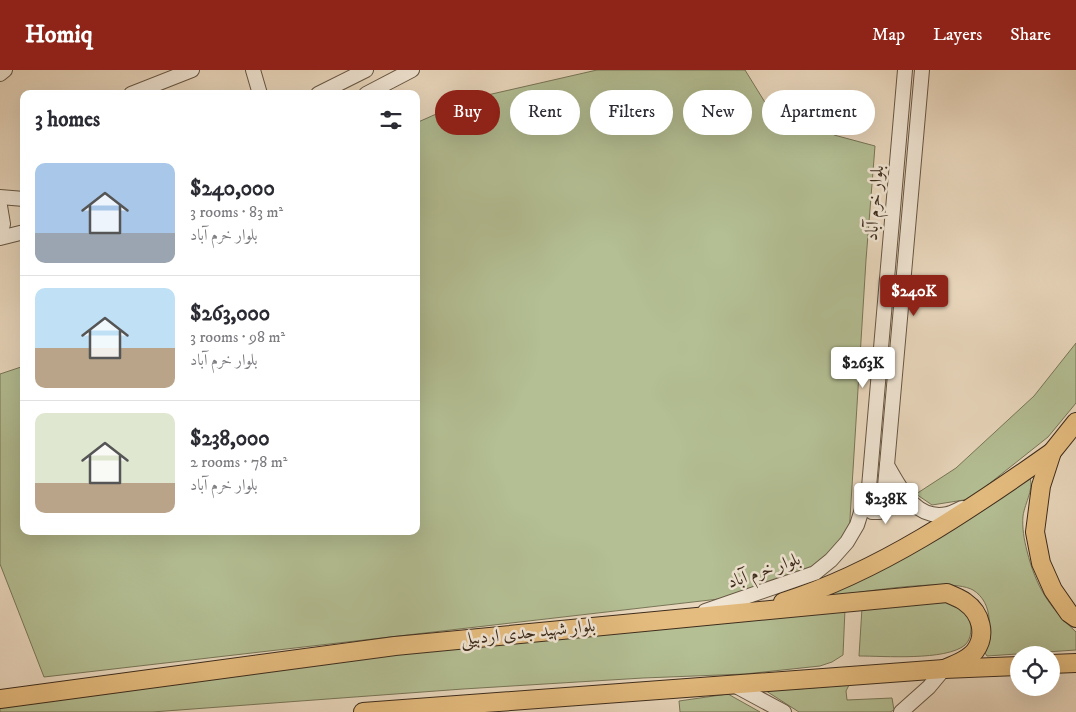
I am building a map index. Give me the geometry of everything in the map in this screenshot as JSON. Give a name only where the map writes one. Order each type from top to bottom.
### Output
[{"type":"main road","points":[[745,613],[809,593],[872,566],[986,499],[1052,452],[1076,422]]},
{"type":"main road","points":[[1052,452],[1041,486],[1035,532],[1041,563],[1053,590],[1069,613],[1076,618]]},
{"type":"main road","name":"بلوار شهید جدی اردبیلی","points":[[0,699],[395,646],[947,593],[965,602],[978,615],[982,632],[975,651],[960,662],[944,669]]},
{"type":"main road","points":[[1060,664],[1076,663]]},
{"type":"main road","name":"بلوار شهید جدی اردبیلی","points":[[363,712],[944,669],[1010,666]]},
{"type":"street","points":[[0,74],[5,70]]},
{"type":"street","points":[[141,90],[192,70]]},
{"type":"street","points":[[252,70],[259,90]]},
{"type":"street","points":[[326,90],[366,70]]},
{"type":"street","points":[[374,90],[412,70]]},
{"type":"street","points":[[905,77],[921,77]]},
{"type":"street","name":"بلوار خرم آباد","points":[[905,77],[868,487],[869,507],[872,512],[880,512],[883,508],[921,77]]},
{"type":"street","points":[[0,197],[20,199]]},
{"type":"street","points":[[0,206],[3,224],[0,237],[20,233]]},
{"type":"street","points":[[887,465],[905,496],[919,509],[934,515],[946,514],[986,499]]},
{"type":"street","name":"بلوار خرم آباد","points":[[685,618],[815,573],[832,560],[847,542],[857,525],[868,487]]},
{"type":"street","points":[[901,712],[944,669]]},
{"type":"street","points":[[734,685],[784,712]]},
{"type":"green space","points":[[597,70],[745,70],[762,98],[762,135],[834,135],[875,146],[849,535],[821,567],[762,594],[44,677],[0,564],[0,374],[20,367],[20,535],[420,535],[420,121],[435,115],[435,135],[500,135],[500,92]]},
{"type":"green space","points":[[1076,343],[1076,403],[1048,437],[970,499],[932,505],[916,494],[956,468],[1034,396]]},
{"type":"green space","points":[[1029,475],[1031,485],[1023,520],[1027,551],[1039,586],[1045,596],[1058,614],[1076,632],[1076,650],[1060,651],[1060,646],[1010,646],[1010,654],[987,656],[985,653],[989,636],[989,618],[985,602],[973,590],[958,586],[908,586],[776,606],[900,560],[977,514]]},
{"type":"green space","points":[[943,601],[962,610],[969,617],[971,632],[965,645],[956,650],[929,656],[859,656],[862,608]]},
{"type":"green space","points":[[845,609],[843,655],[832,662],[820,666],[745,674],[463,689],[152,712],[0,712],[0,706],[302,662]]},
{"type":"green space","points":[[849,685],[846,691],[847,700],[892,698],[894,710],[890,712],[799,712],[763,689],[799,689]]},
{"type":"green space","points":[[728,694],[760,712],[680,712],[679,701]]}]
